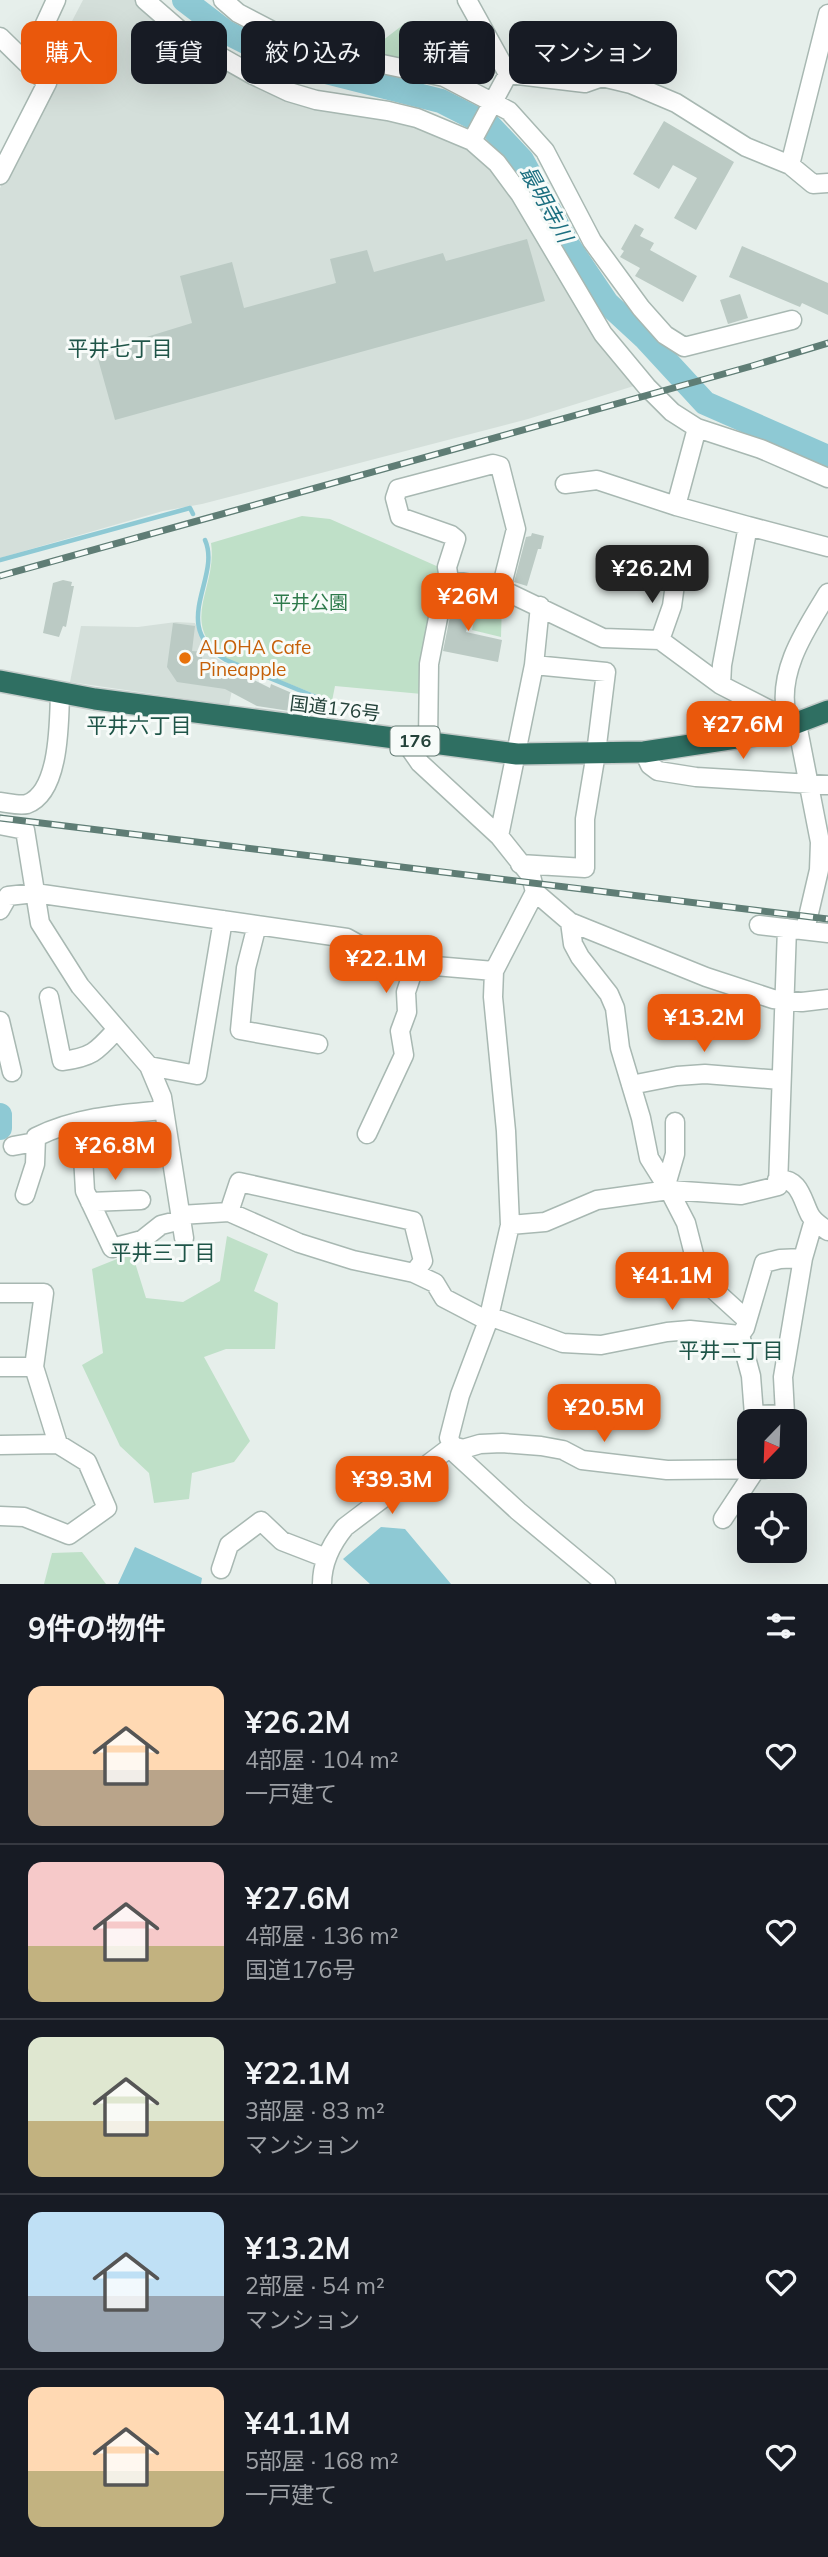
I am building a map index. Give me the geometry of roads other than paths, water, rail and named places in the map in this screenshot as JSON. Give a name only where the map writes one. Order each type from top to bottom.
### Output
[{"type":"highway","name":"国道176号","points":[[0,681],[60,693],[517,754],[644,752],[770,733],[792,720],[828,711]]},
{"type":"street","points":[[46,21],[56,0]]},
{"type":"street","points":[[145,0],[191,40],[289,92],[316,100],[417,118],[474,137],[520,194],[603,334],[647,387],[672,412],[697,428],[761,449],[828,478]]},
{"type":"street","points":[[223,0],[238,13],[286,38],[330,53],[444,77],[491,104],[509,111],[545,151],[592,241],[641,308],[672,341],[684,347],[792,320]]},
{"type":"street","points":[[467,0],[508,74]]},
{"type":"street","points":[[790,165],[828,14]]},
{"type":"street","points":[[0,37],[21,57]]},
{"type":"street","points":[[474,137],[508,74]]},
{"type":"street","points":[[508,74],[585,83],[602,78],[631,84],[676,103],[746,147],[790,165],[813,184],[828,183]]},
{"type":"street","points":[[0,175],[46,84]]},
{"type":"street","points":[[676,506],[697,428]]},
{"type":"street","points":[[449,580],[447,567],[456,540],[451,535],[400,517],[396,498],[398,489],[493,464],[500,466],[516,529],[501,589]]},
{"type":"street","points":[[565,484],[597,480],[676,506],[828,547]]},
{"type":"street","points":[[721,685],[722,665],[748,526]]},
{"type":"street","points":[[660,640],[672,606],[676,577]]},
{"type":"street","points":[[428,743],[429,664],[445,582],[449,580],[501,589],[603,638],[660,640],[721,685],[792,720]]},
{"type":"street","points":[[510,1224],[545,1222],[597,1200],[668,1188],[741,1195],[778,1186],[780,1080],[786,1001],[796,929],[819,870],[820,842],[819,785],[792,720],[786,690],[791,659],[828,593]]},
{"type":"street","points":[[499,836],[534,665],[540,606]]},
{"type":"street","points":[[520,864],[585,868],[585,819],[606,672],[534,665]]},
{"type":"street","points":[[0,802],[23,805],[33,801],[47,787],[59,729],[60,693]]},
{"type":"street","points":[[404,740],[420,762],[499,836],[531,876],[535,892],[570,922],[706,977],[786,1001],[828,999]]},
{"type":"street","points":[[644,752],[650,765],[658,771],[696,777],[819,785]]},
{"type":"street","points":[[0,825],[26,830],[40,923],[80,986],[149,1066],[162,1097],[184,1238]]},
{"type":"street","points":[[535,892],[494,971],[493,997],[506,1131],[510,1224],[489,1319],[460,1395],[449,1438],[456,1454],[518,1511],[606,1584]]},
{"type":"street","points":[[0,910],[8,895],[35,893],[347,938],[412,974]]},
{"type":"street","points":[[149,1066],[197,1075],[223,920]]},
{"type":"street","points":[[570,922],[573,944],[609,994],[615,1008],[620,1048],[649,1158],[686,1223],[697,1266],[743,1328]]},
{"type":"street","points":[[257,925],[246,968],[240,1030],[318,1044]]},
{"type":"street","points":[[759,925],[828,933]]},
{"type":"street","points":[[366,1134],[404,1055],[400,1031],[407,1012],[405,992],[412,974],[423,965],[494,971]]},
{"type":"street","points":[[48,998],[62,1061],[85,1058],[100,1048],[117,1029]]},
{"type":"street","points":[[0,1021],[12,1072]]},
{"type":"street","points":[[631,1085],[705,1073],[780,1080]]},
{"type":"street","points":[[25,1195],[35,1164],[36,1137],[49,1130],[105,1115],[164,1110]]},
{"type":"street","points":[[81,1121],[85,1191],[112,1248],[142,1240],[161,1225],[181,1218],[229,1212],[299,1244],[353,1260],[414,1273],[435,1283],[444,1298],[489,1319],[563,1342],[601,1345],[667,1332],[743,1328]]},
{"type":"street","points":[[668,1188],[676,1154],[675,1122]]},
{"type":"street","points":[[13,1146],[35,1142]]},
{"type":"street","points":[[777,1180],[784,1179],[794,1184],[821,1225],[803,1258],[783,1377],[785,1409]]},
{"type":"street","points":[[229,1212],[239,1182],[413,1221],[423,1261],[414,1273]]},
{"type":"street","points":[[90,1202],[141,1200]]},
{"type":"street","points":[[754,1409],[743,1328],[764,1263],[803,1258]]},
{"type":"street","points":[[0,1293],[44,1293],[34,1367],[58,1444]]},
{"type":"street","points":[[0,1367],[34,1367]]},
{"type":"street","points":[[452,1446],[463,1449],[480,1444],[502,1443],[541,1446],[562,1450],[582,1460],[667,1470],[737,1468]]},
{"type":"street","points":[[0,1445],[58,1444],[88,1462],[107,1508],[69,1535],[24,1517],[0,1516]]},
{"type":"street","points":[[322,1584],[326,1558],[335,1538],[345,1527],[452,1446]]},
{"type":"street","points":[[723,1519],[752,1479]]},
{"type":"street","points":[[221,1569],[229,1545],[261,1521],[282,1541],[326,1558]]},
{"type":"water","points":[[381,1527],[405,1529],[451,1584],[370,1584],[343,1559]]},
{"type":"water","points":[[135,1547],[202,1578],[201,1584],[118,1584]]},
{"type":"waterway","name":"最明寺川","points":[[184,0],[226,32],[283,61],[441,101],[490,126],[522,160],[568,245],[607,303],[646,339],[705,403],[828,457]]},
{"type":"waterway","points":[[0,560],[190,508],[193,514]]},
{"type":"waterway","points":[[205,540],[207,570],[198,617],[200,632],[209,647],[226,660],[333,704]]},
{"type":"waterway","points":[[0,1115],[0,1128]]},
{"type":"railway","points":[[0,576],[828,343]]},
{"type":"railway","points":[[0,818],[828,919]]},
{"type":"place","name":"ALOHA Cafe Pineapple","points":[[185,658]]},
{"type":"district","name":"平井七丁目","points":[[120,349]]},
{"type":"district","name":"平井六丁目","points":[[139,726]]},
{"type":"district","name":"平井三丁目","points":[[163,1253]]},
{"type":"district","name":"平井二丁目","points":[[731,1351]]},
{"type":"park label","name":"平井公園","points":[[310,602]]}]
